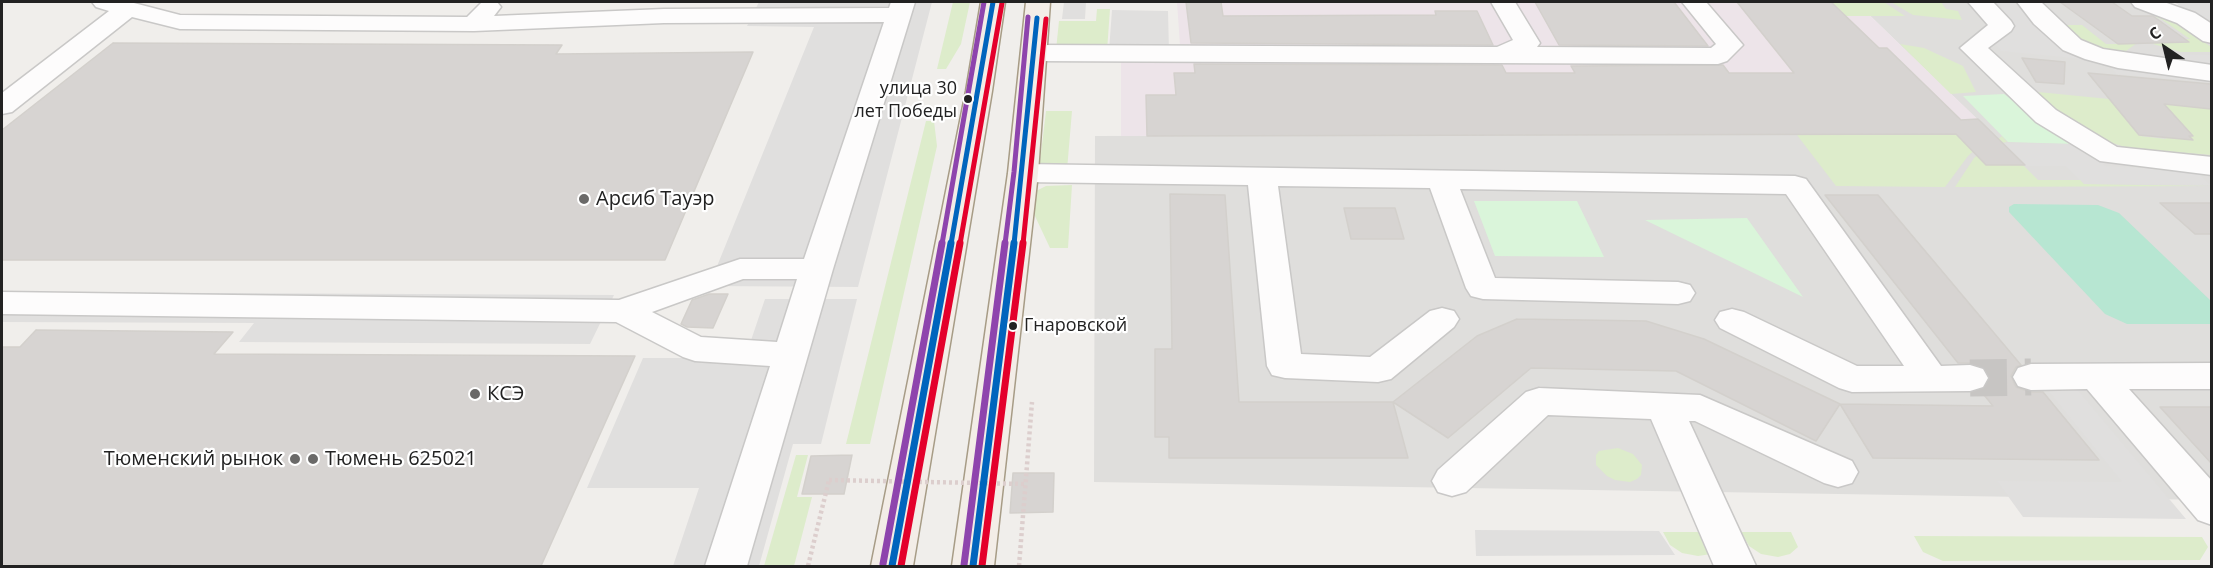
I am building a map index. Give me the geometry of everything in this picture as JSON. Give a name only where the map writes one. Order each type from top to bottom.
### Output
[{"type":"main road","points":[[892,567],[979,91],[993,2]]},
{"type":"main road","points":[[973,567],[1023,173],[1038,2]]},
{"type":"lane","points":[[474,24],[494,2]]},
{"type":"lane","points":[[1501,55],[1527,43],[1503,2]]},
{"type":"lane","points":[[1034,53],[1718,56],[1730,45],[1694,2]]},
{"type":"lane","points":[[1980,2],[2002,26],[1973,48],[2046,116],[2110,155],[2211,166]]},
{"type":"lane","points":[[2029,2],[2050,26],[2072,45],[2083,50],[2118,60],[2211,73]]},
{"type":"lane","points":[[2143,2],[2186,18],[2211,36]]},
{"type":"lane","points":[[2200,2],[2211,9]]},
{"type":"lane","points":[[2,106],[115,5],[180,22],[474,24],[901,8],[817,269],[726,567]]},
{"type":"lane","points":[[1023,173],[1796,185],[1931,378]]},
{"type":"lane","points":[[1262,177],[1285,366],[1378,370],[1442,319]]},
{"type":"lane","points":[[1442,180],[1483,288],[1678,293]]},
{"type":"lane","points":[[2,303],[622,311],[740,269],[817,269]]},
{"type":"lane","points":[[622,311],[695,349],[791,355]]},
{"type":"lane","points":[[1732,320],[1852,379],[1970,378]]},
{"type":"lane","points":[[2031,377],[2211,376]]},
{"type":"lane","points":[[2097,377],[2211,509]]},
{"type":"lane","points":[[1452,481],[1539,401],[1701,408],[1838,472]]},
{"type":"lane","points":[[1664,406],[1735,567]]},
{"type":"path","points":[[1019,567],[1032,402]]},
{"type":"path","points":[[808,567],[829,480],[1026,484]]},
{"type":"shaded area","points":[[759,2],[932,2],[858,287],[709,286],[814,27],[747,26]]},
{"type":"shaded area","points":[[1064,2],[1086,2],[1085,19],[1062,19]]},
{"type":"shaded area","points":[[1177,2],[1856,2],[1993,134],[1121,136],[1121,60],[1181,60]]},
{"type":"shaded area","points":[[1856,2],[2159,2],[2211,38],[2211,500],[1094,482],[1095,136],[1992,134]]},
{"type":"shaded area","points":[[1984,2],[2020,2],[2038,19],[2094,60],[2001,51],[1992,41],[2009,28]]},
{"type":"shaded area","points":[[2174,2],[2211,2],[2211,27],[2197,17]]},
{"type":"shaded area","points":[[1112,10],[1168,11],[1169,52],[1109,51]]},
{"type":"shaded area","points":[[2130,54],[2211,55],[2211,64],[2156,63]]},
{"type":"shaded area","points":[[2110,66],[2211,80],[2211,82],[2116,74]]},
{"type":"shaded area","points":[[2000,143],[2074,144],[2106,166],[2196,171],[2211,185],[2084,184],[2066,166],[2024,166]]},
{"type":"shaded area","points":[[2,292],[614,295],[590,344],[239,342],[254,323],[2,322]]},
{"type":"shaded area","points":[[765,299],[857,299],[821,444],[793,444],[759,566],[673,566],[699,488],[587,488],[643,358],[745,358]]},
{"type":"shaded area","points":[[2041,382],[2072,383],[2186,519],[2023,517],[1997,481],[2122,482]]},
{"type":"shaded area","points":[[1475,530],[1659,531],[1675,555],[1476,556]]},
{"type":"green space","points":[[953,2],[970,2],[961,44],[946,69],[937,69]]},
{"type":"green space","points":[[1831,2],[1884,2],[1905,16],[1846,16]]},
{"type":"green space","points":[[1891,2],[1941,2],[1946,9],[1958,11],[1962,20],[1913,15]]},
{"type":"green space","points":[[1097,9],[1110,9],[1107,51],[1056,50],[1059,21],[1096,21]]},
{"type":"green space","points":[[2152,16],[2175,21],[2211,47],[2211,52],[2181,52],[2153,44],[2155,40],[2166,43],[2188,42],[2186,39],[2190,39],[2161,19]]},
{"type":"green space","points":[[2064,25],[2082,25],[2106,44],[2124,44],[2129,40],[2137,43],[2126,51],[2100,49],[2084,42]]},
{"type":"green space","points":[[1900,44],[1924,48],[1963,66],[1976,92],[1951,94]]},
{"type":"green space","points":[[2038,92],[2109,99],[2140,136],[2166,139],[2165,137],[2192,140],[2189,136],[2192,136],[2164,104],[2211,109],[2211,155],[2128,148],[2106,141],[2048,106]]},
{"type":"green space","points":[[2004,94],[2074,144],[2008,142],[1963,96]]},
{"type":"green space","points":[[1046,111],[1072,111],[1067,170],[1039,170]]},
{"type":"green space","points":[[926,121],[934,121],[937,146],[870,444],[846,444]]},
{"type":"green space","points":[[1993,134],[1968,156],[1945,187],[1836,186],[1797,135]]},
{"type":"green space","points":[[2002,136],[2007,142],[2001,143],[2038,180],[2081,180],[2084,184],[2211,186],[1955,187],[1974,158]]},
{"type":"green space","points":[[1072,185],[1068,248],[1050,248],[1034,214],[1036,191],[1046,186]]},
{"type":"green space","points":[[1474,201],[1577,201],[1604,257],[1495,256]]},
{"type":"green space","points":[[2014,204],[2098,205],[2119,213],[2211,301],[2211,324],[2127,324],[2105,314],[2009,212],[2009,207]]},
{"type":"green space","points":[[1747,218],[1803,297],[1645,220]]},
{"type":"green space","points":[[1618,448],[1633,454],[1642,465],[1641,475],[1637,479],[1630,482],[1615,480],[1607,476],[1596,465],[1596,455],[1599,451]]},
{"type":"green space","points":[[796,455],[808,455],[797,497],[812,497],[794,566],[764,566]]},
{"type":"green space","points":[[1663,532],[1713,532],[1711,554],[1698,556],[1682,553],[1670,545]]},
{"type":"green space","points":[[1741,532],[1791,532],[1798,547],[1790,554],[1778,557],[1761,554],[1749,546]]},
{"type":"green space","points":[[1914,536],[2202,537],[2208,547],[2200,560],[1943,561],[1923,552]]},
{"type":"building","points":[[1186,2],[1221,2],[1223,16],[1436,15],[1435,11],[1477,11],[1493,45],[1191,43]]},
{"type":"building","points":[[1535,2],[1674,2],[1708,46],[1559,45]]},
{"type":"building","points":[[1737,2],[1831,2],[1879,48],[1887,48],[1961,120],[1978,119],[2025,165],[1986,165],[1956,134],[1147,136],[1146,95],[1176,95],[1174,73],[1195,73],[1194,64],[1502,65],[1506,73],[1575,73],[1571,66],[1723,65],[1729,73],[1794,73]]},
{"type":"building","points":[[2060,2],[2112,2],[2132,16],[2153,16],[2189,42],[2118,44]]},
{"type":"building","points":[[113,43],[562,45],[556,54],[753,52],[665,260],[2,260],[2,130]]},
{"type":"building","points":[[2022,58],[2065,62],[2064,84],[2036,82]]},
{"type":"building","points":[[2088,73],[2211,84],[2211,109],[2164,104],[2193,136],[2189,136],[2193,140],[2139,135]]},
{"type":"building","points":[[1170,194],[1225,195],[1239,402],[1393,402],[1408,458],[1169,458],[1169,437],[1155,437],[1155,349],[1172,349]]},
{"type":"building","points":[[1825,195],[1878,195],[2021,365],[2016,367],[2011,376],[2016,387],[2030,392],[2043,392],[2099,460],[1873,458],[1840,404],[1993,406],[1980,390],[1985,388],[1990,377],[1984,367],[1970,363],[1958,363]]},
{"type":"building","points":[[2160,203],[2211,203],[2211,234],[2195,234]]},
{"type":"building","points":[[1344,208],[1395,208],[1404,239],[1351,239]]},
{"type":"building","points":[[709,294],[728,294],[713,328],[687,327],[681,324],[692,300]]},
{"type":"building","points":[[1517,319],[1646,321],[1704,339],[1840,404],[1816,441],[1676,371],[1531,368],[1448,438],[1393,402],[1477,336]]},
{"type":"building","name":"Тюменский рынок","points":[[36,330],[233,332],[214,354],[635,356],[541,566],[169,567],[171,565],[2,564],[2,347],[20,347]]},
{"type":"building","points":[[2160,407],[2211,407],[2211,463]]},
{"type":"building","points":[[852,455],[844,494],[802,494],[811,456]]},
{"type":"building","points":[[1013,473],[1054,473],[1053,512],[1010,513]]},
{"type":"tunnel","points":[[1970,378],[2031,377]]},
{"type":"transit line","points":[[883,564],[984,2]]},
{"type":"transit line","points":[[892,566],[979,91],[993,2]]},
{"type":"transit line","points":[[901,566],[988,93],[1002,3]]},
{"type":"transit line","points":[[964,565],[1014,172],[1028,17]]},
{"type":"transit line","points":[[973,566],[1023,173],[1037,18]]},
{"type":"transit line","points":[[982,566],[1032,174],[1046,19]]},
{"type":"place","name":"улица 30 лет Победы","points":[[968,99]]},
{"type":"place","name":"Арсиб Тауэр","points":[[584,199]]},
{"type":"place","name":"Гнаровской","points":[[1013,326]]},
{"type":"place","name":"КСЭ","points":[[475,394]]},
{"type":"place","name":"Тюменский рынок","points":[[295,459]]},
{"type":"place","name":"Тюмень 625021","points":[[313,459]]}]
